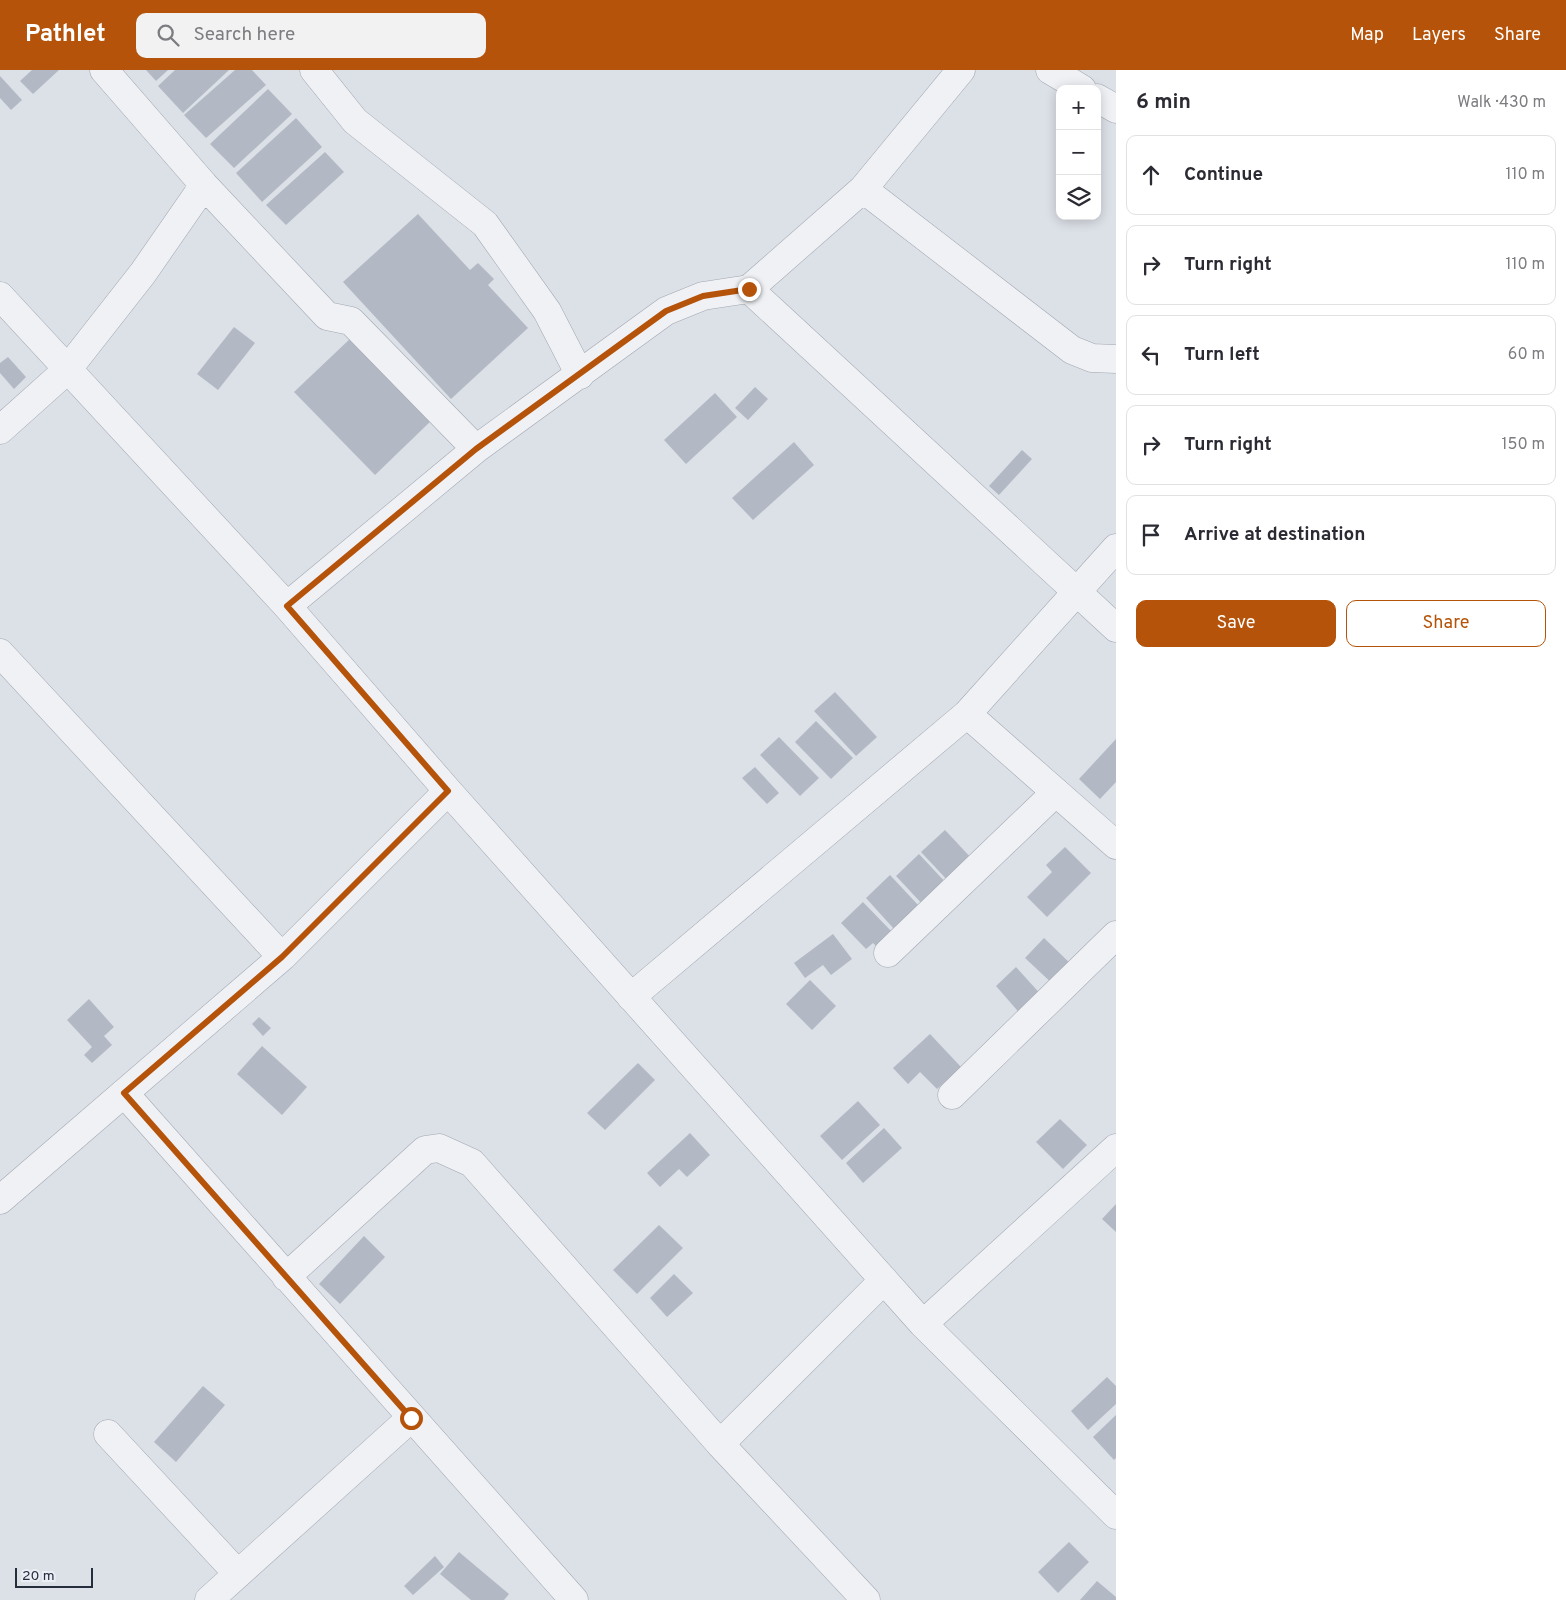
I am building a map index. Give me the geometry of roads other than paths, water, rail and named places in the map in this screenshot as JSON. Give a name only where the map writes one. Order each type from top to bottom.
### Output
[{"type":"street","points":[[104,70],[204,185],[327,316],[351,321],[476,449]]},
{"type":"street","points":[[314,70],[356,121],[485,224],[547,311],[580,375]]},
{"type":"street","points":[[287,606],[476,449],[666,311],[703,296],[749,289],[863,189],[961,70]]},
{"type":"street","points":[[1050,70],[1075,85]]},
{"type":"street","points":[[1101,100],[1116,109]]},
{"type":"street","points":[[0,430],[67,370],[143,273],[204,185]]},
{"type":"street","points":[[863,189],[1072,350],[1092,358],[1116,359]]},
{"type":"street","points":[[749,289],[1116,628]]},
{"type":"street","points":[[0,296],[287,606],[448,791],[923,1324],[1116,1515]]},
{"type":"street","points":[[632,997],[967,714],[1116,548]]},
{"type":"street","points":[[0,653],[282,957]]},
{"type":"street","points":[[967,714],[1116,844]]},
{"type":"street","points":[[0,1200],[282,957],[448,791]]},
{"type":"street","points":[[888,952],[1056,792]]},
{"type":"street","points":[[952,1095],[1116,935]]},
{"type":"street","points":[[124,1093],[573,1600]]},
{"type":"street","points":[[286,1277],[425,1150],[438,1148],[454,1153],[472,1163],[720,1444],[866,1600]]},
{"type":"street","points":[[923,1324],[1116,1148]]},
{"type":"street","points":[[720,1444],[884,1280]]},
{"type":"street","points":[[208,1600],[411,1418]]},
{"type":"street","points":[[108,1434],[238,1574]]}]
